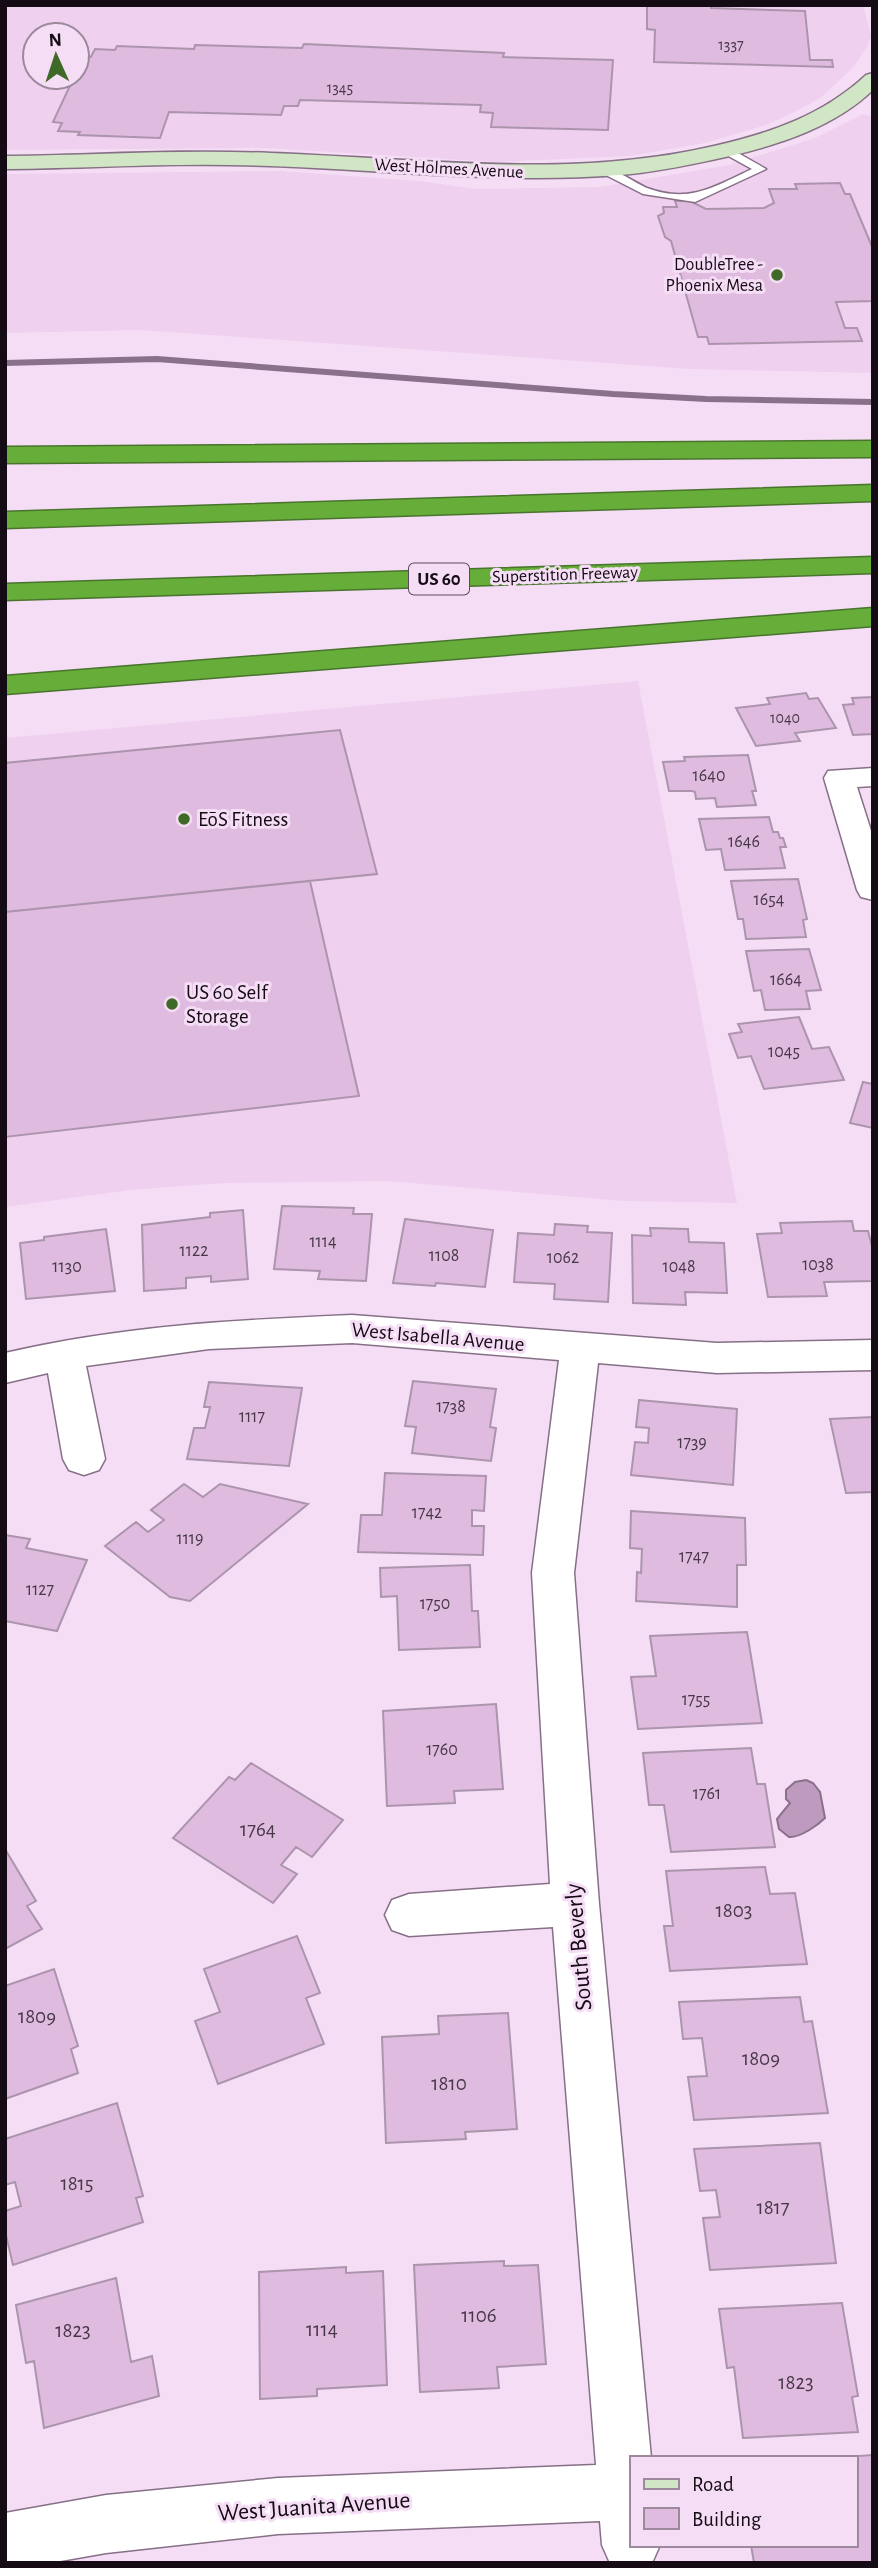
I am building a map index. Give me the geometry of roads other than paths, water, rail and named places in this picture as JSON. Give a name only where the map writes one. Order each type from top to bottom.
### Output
[{"type":"highway","points":[[5,455],[873,450]]},
{"type":"highway","points":[[5,520],[873,494]]},
{"type":"highway","name":"Superstition Freeway","points":[[5,592],[873,565]]},
{"type":"highway","points":[[5,685],[873,617]]},
{"type":"street","name":"West Holmes Avenue","points":[[5,163],[267,159],[480,173],[548,174],[603,171],[680,161],[768,140],[836,110],[873,79]]},
{"type":"street","points":[[873,777],[838,778],[873,890]]},
{"type":"street","name":"West Isabella Avenue","points":[[5,1368],[64,1354],[209,1335],[352,1329],[717,1359],[873,1354]]},
{"type":"street","name":"South Beverly","points":[[580,1349],[553,1573],[575,1904],[629,2527]]},
{"type":"street","points":[[64,1354],[84,1460]]},
{"type":"street","points":[[409,1915],[575,1904]]},
{"type":"street","name":"West Juanita Avenue","points":[[5,2542],[106,2524],[278,2506],[629,2527]]},
{"type":"lane","points":[[603,171],[647,192],[695,199],[761,169],[727,151]]},
{"type":"waterway","points":[[5,363],[157,359],[613,394],[706,399],[873,402]]},
{"type":"place","name":"DoubleTree - Phoenix Mesa","points":[[777,275]]},
{"type":"place","name":"EōS Fitness","points":[[184,819]]},
{"type":"place","name":"US 60 Self Storage","points":[[172,1004]]}]
